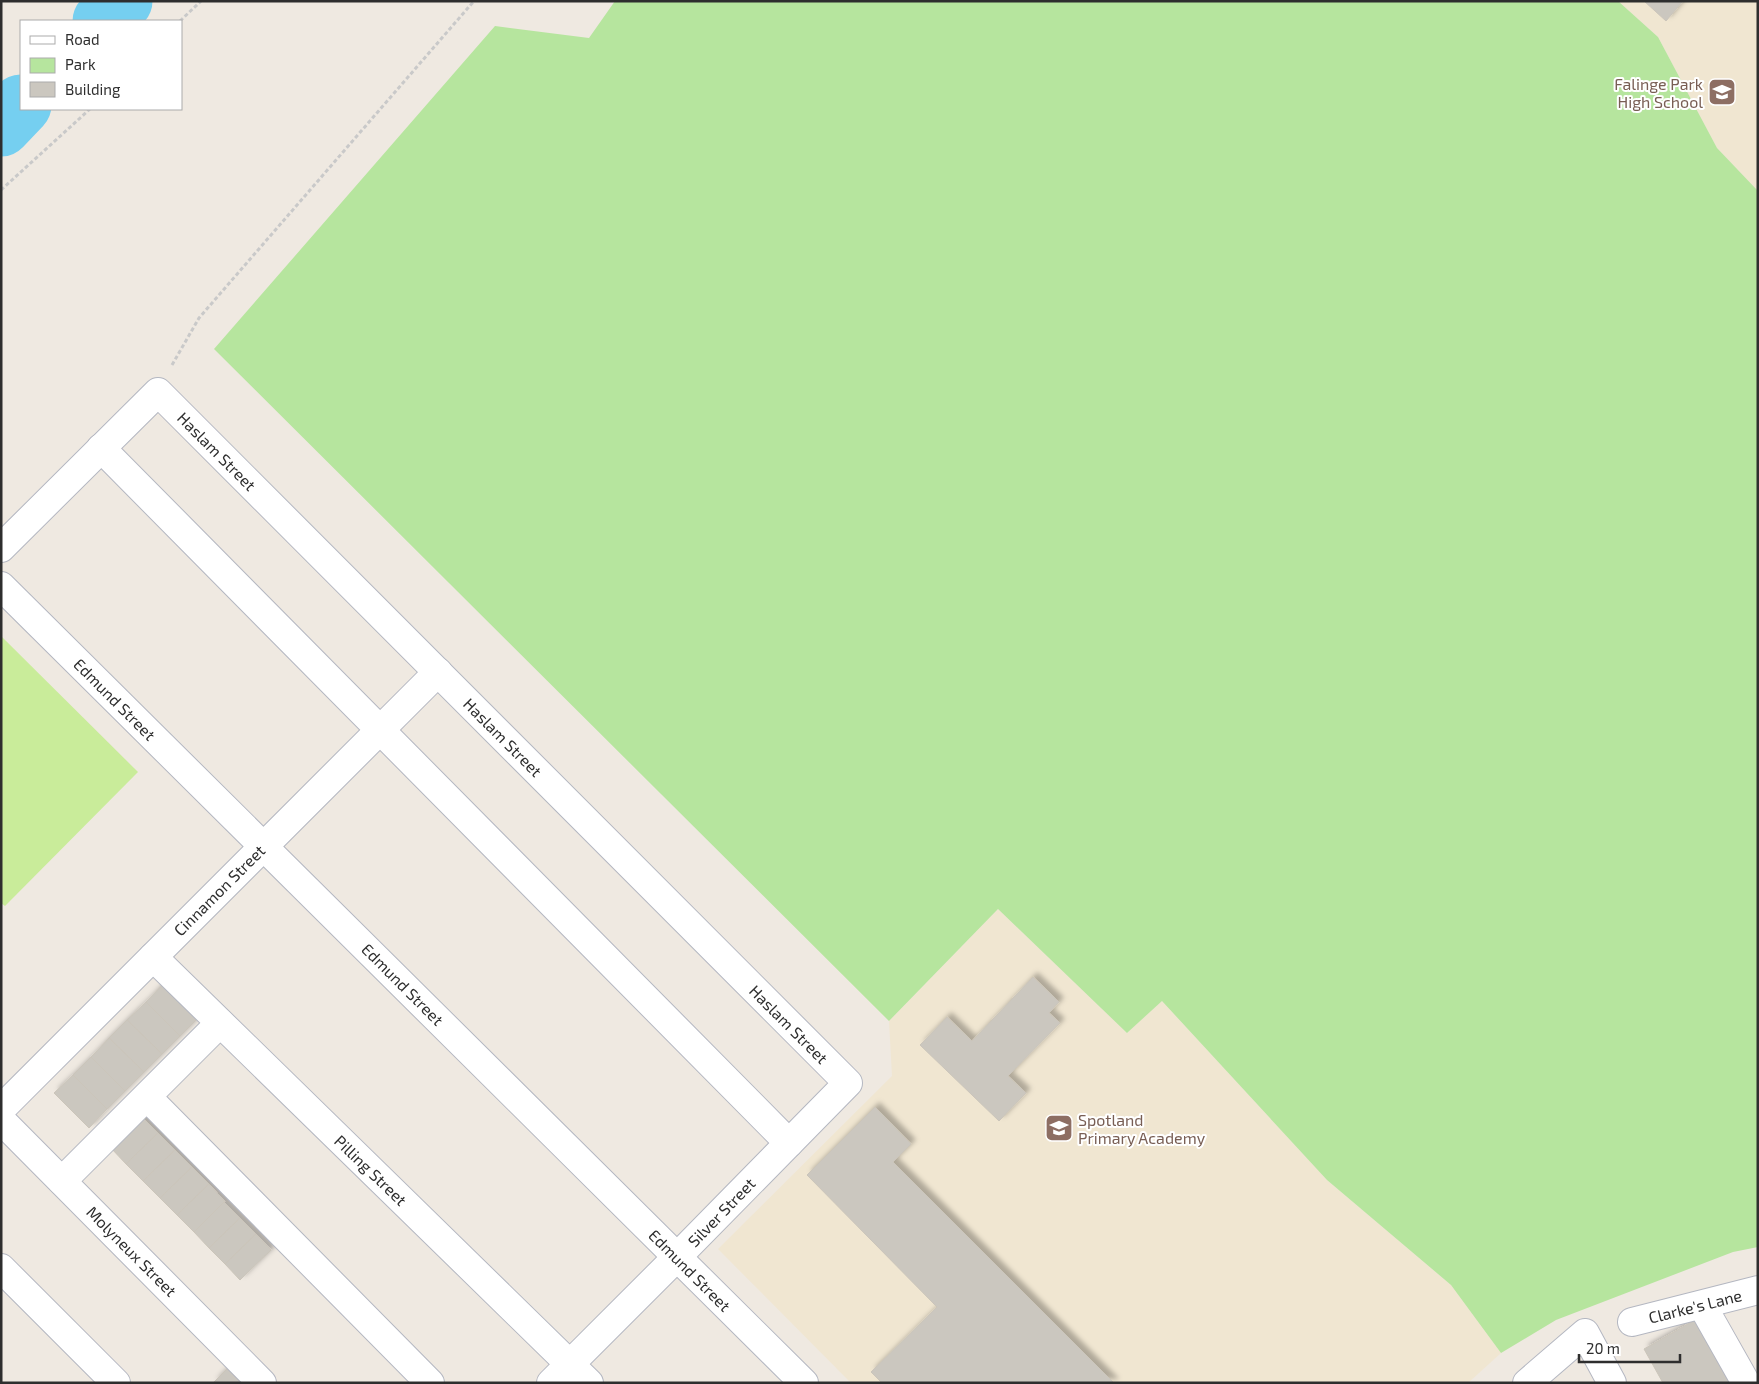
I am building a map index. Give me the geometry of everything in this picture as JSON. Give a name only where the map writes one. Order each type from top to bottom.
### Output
[{"type":"street","points":[[1,548],[158,392]]},
{"type":"street","name":"Haslam Street","points":[[158,392],[848,1083]]},
{"type":"street","points":[[101,448],[789,1143]]},
{"type":"street","name":"Edmund Street","points":[[1,586],[804,1383]]},
{"type":"street","name":"Cinnamon Street","points":[[1,1110],[438,672]]},
{"type":"street","name":"Pilling Street","points":[[153,957],[589,1383]]},
{"type":"street","points":[[62,1181],[220,1023]]},
{"type":"street","name":"Silver Street","points":[[551,1383],[848,1083]]},
{"type":"street","points":[[147,1097],[430,1383]]},
{"type":"street","name":"Molyneux Street","points":[[1,1120],[262,1383]]},
{"type":"street","points":[[1,1268],[116,1383]]},
{"type":"street","name":"Clarke's Lane","points":[[1632,1322],[1758,1290]]},
{"type":"street","points":[[1702,1305],[1746,1383]]},
{"type":"street","points":[[1527,1383],[1585,1333],[1612,1383]]},
{"type":"path","points":[[181,20],[201,1]]},
{"type":"path","points":[[158,392],[198,318],[474,1]]},
{"type":"path","points":[[1,190],[89,110]]},
{"type":"shaded area","name":"Falinge Park High School","points":[[1618,1],[1758,1],[1758,191],[1717,148],[1658,37]]},
{"type":"shaded area","name":"Spotland Primary Academy","points":[[998,909],[1127,1033],[1162,1001],[1327,1180],[1451,1285],[1501,1353],[1468,1383],[851,1383],[718,1249],[892,1076],[889,1021]]},
{"type":"green space","points":[[615,1],[1618,1],[1658,37],[1717,148],[1758,191],[1758,1247],[1733,1252],[1556,1320],[1501,1353],[1451,1285],[1327,1180],[1162,1001],[1127,1033],[998,909],[889,1021],[214,349],[495,26],[589,38]]},
{"type":"green space","points":[[1,636],[138,772],[5,906],[1,903]]},
{"type":"building","points":[[1644,1],[1683,1],[1666,21]]},
{"type":"building","points":[[1033,977],[1059,1002],[1049,1013],[1060,1023],[1008,1076],[1026,1093],[999,1121],[920,1045],[947,1017],[972,1041]]},
{"type":"building","points":[[164,983],[198,1018],[180,1036],[146,1002]]},
{"type":"building","points":[[146,1002],[180,1036],[162,1054],[127,1020]]},
{"type":"building","points":[[127,1020],[162,1054],[144,1072],[109,1038]]},
{"type":"building","points":[[109,1038],[144,1072],[125,1091],[91,1057]]},
{"type":"building","points":[[91,1057],[125,1091],[107,1109],[73,1075]]},
{"type":"building","points":[[73,1075],[107,1109],[89,1128],[54,1093]]},
{"type":"building","points":[[875,1107],[911,1144],[893,1162],[1114,1383],[882,1383],[871,1372],[937,1307],[807,1175]]},
{"type":"building","points":[[141,1116],[158,1133],[126,1164],[110,1147]]},
{"type":"building","points":[[158,1133],[175,1150],[143,1181],[126,1164]]},
{"type":"building","points":[[175,1150],[192,1167],[160,1198],[143,1181]]},
{"type":"building","points":[[192,1167],[209,1184],[177,1215],[160,1198]]},
{"type":"building","points":[[209,1184],[225,1202],[194,1232],[177,1215]]},
{"type":"building","points":[[224,1202],[240,1218],[209,1248],[194,1232]]},
{"type":"building","points":[[240,1218],[256,1234],[225,1264],[209,1248]]},
{"type":"building","points":[[256,1234],[271,1250],[240,1280],[225,1264]]},
{"type":"building","points":[[1702,1316],[1741,1383],[1663,1383],[1644,1349]]},
{"type":"building","points":[[227,1369],[241,1383],[213,1383]]},
{"type":"waterway","points":[[104,20],[122,1]]},
{"type":"waterway","points":[[1,126],[20,106]]},
{"type":"place","name":"Falinge Park High School","points":[[1722,92]]},
{"type":"place","name":"Spotland Primary Academy","points":[[1059,1128]]}]
